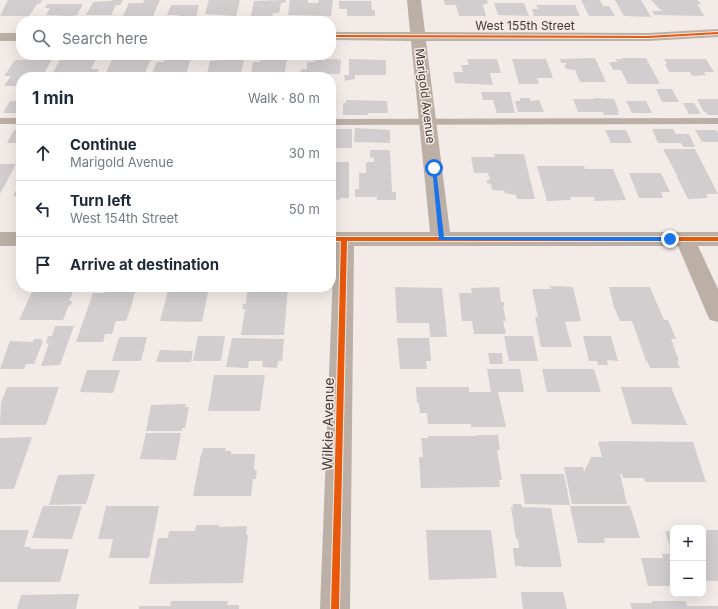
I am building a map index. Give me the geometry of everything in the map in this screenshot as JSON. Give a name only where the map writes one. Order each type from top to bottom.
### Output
[{"type":"street","name":"Marigold Avenue","points":[[414,0],[429,122],[441,239]]},
{"type":"street","name":"West 155th Street","points":[[336,36],[648,37],[718,33]]},
{"type":"street","points":[[0,37],[16,37]]},
{"type":"street","points":[[0,239],[16,239]]},
{"type":"street","points":[[337,239],[718,239]]},
{"type":"street","name":"Wilkie Avenue","points":[[335,609],[337,239]]},
{"type":"street","points":[[685,239],[718,314]]},
{"type":"lane","points":[[0,121],[16,122]]},
{"type":"lane","points":[[336,122],[718,121]]},
{"type":"building","points":[[8,0],[42,0],[40,4],[37,4],[29,16],[0,16]]},
{"type":"building","points":[[123,0],[120,5],[116,5],[111,15],[86,15],[93,2]]},
{"type":"building","points":[[144,0],[160,0],[153,16],[123,16],[129,3],[143,3]]},
{"type":"building","points":[[209,0],[240,0],[236,16],[205,14]]},
{"type":"building","points":[[286,0],[286,2],[281,3],[279,13],[273,13],[272,16],[251,16],[254,1]]},
{"type":"building","points":[[290,0],[308,0],[308,3],[318,3],[319,0],[333,0],[331,16],[288,15]]},
{"type":"building","points":[[444,0],[487,0],[488,3],[483,5],[486,16],[459,16],[456,5],[445,5]]},
{"type":"building","points":[[581,0],[600,0],[603,6],[609,6],[615,16],[589,16]]},
{"type":"building","points":[[615,0],[641,0],[651,17],[624,16]]},
{"type":"building","points":[[651,0],[698,0],[701,4],[697,5],[704,16],[655,15],[652,11],[662,11]]},
{"type":"building","points":[[339,1],[371,1],[372,10],[375,10],[375,16],[347,16],[347,9],[339,9]]},
{"type":"building","points":[[494,3],[524,3],[529,16],[498,15]]},
{"type":"building","points":[[47,4],[83,4],[77,15],[71,16],[46,15],[50,8],[45,8]]},
{"type":"building","points":[[171,5],[199,5],[196,16],[167,15]]},
{"type":"building","points":[[536,5],[575,5],[580,16],[534,16],[532,9],[538,9]]},
{"type":"building","points":[[595,58],[606,82],[580,82],[575,70],[566,69],[564,65],[566,65],[566,63],[561,63],[560,59]]},
{"type":"building","points":[[621,58],[646,58],[660,84],[628,84],[621,70],[613,70],[609,62],[617,62],[616,59],[622,59]]},
{"type":"building","points":[[349,59],[386,60],[386,75],[355,75],[355,79],[345,81],[344,75],[349,75]]},
{"type":"building","points":[[467,59],[497,59],[501,73],[490,73],[493,85],[455,83],[453,72],[463,72],[461,65],[469,65]]},
{"type":"building","points":[[512,59],[546,59],[553,78],[537,78],[539,84],[519,84]]},
{"type":"building","points":[[664,59],[706,59],[714,72],[704,72],[706,75],[695,76],[691,75],[690,72],[669,72]]},
{"type":"building","points":[[15,60],[51,60],[45,72],[16,72],[16,86],[4,86],[11,76],[4,76]]},
{"type":"building","points":[[60,60],[96,60],[91,69],[99,69],[98,72],[53,72]]},
{"type":"building","points":[[112,60],[151,60],[145,72],[106,72]]},
{"type":"building","points":[[165,60],[190,60],[187,72],[152,72],[157,62],[164,62]]},
{"type":"building","points":[[244,60],[241,72],[207,72],[210,61]]},
{"type":"building","points":[[261,60],[287,60],[285,72],[251,72],[253,62],[260,62]]},
{"type":"building","points":[[315,60],[341,60],[340,74],[336,74],[336,72],[300,72],[301,69],[307,69],[307,62],[315,62]]},
{"type":"building","points":[[656,89],[672,89],[679,102],[662,102]]},
{"type":"building","points":[[481,92],[510,92],[515,113],[497,113],[493,100],[483,100]]},
{"type":"building","points":[[520,98],[530,98],[530,101],[539,100],[544,112],[518,112],[515,101],[520,101]]},
{"type":"building","points":[[573,99],[614,99],[619,115],[604,115],[603,112],[578,112]]},
{"type":"building","points":[[697,99],[718,99],[718,115],[708,115],[704,112]]},
{"type":"building","points":[[346,100],[387,101],[388,113],[343,115],[343,103],[346,103]]},
{"type":"building","points":[[10,101],[16,101],[16,113],[3,113]]},
{"type":"building","points":[[626,101],[646,101],[652,113],[632,113]]},
{"type":"building","points":[[683,103],[694,103],[701,114],[689,114]]},
{"type":"building","points":[[355,128],[390,130],[390,143],[354,142]]},
{"type":"building","points":[[336,129],[352,129],[352,148],[336,148]]},
{"type":"building","points":[[652,129],[673,129],[676,134],[689,134],[695,147],[683,147],[681,143],[658,143]]},
{"type":"building","points":[[14,130],[16,130],[16,143],[7,143]]},
{"type":"building","points":[[605,130],[626,130],[632,143],[611,143]]},
{"type":"building","points":[[695,130],[716,130],[718,133],[718,142],[702,142]]},
{"type":"building","points":[[663,149],[695,149],[718,194],[706,194],[708,198],[688,199]]},
{"type":"building","points":[[370,150],[390,150],[392,192],[396,192],[396,200],[377,200],[377,197],[355,197],[355,189],[359,189],[359,173],[366,173],[366,162],[374,162],[374,158],[370,157]]},
{"type":"building","points":[[494,154],[524,154],[535,199],[517,199],[516,195],[505,193],[504,191],[492,190],[491,184],[487,183],[487,180],[490,179],[488,173],[474,173],[471,157],[495,157]]},
{"type":"building","points":[[336,162],[349,162],[349,198],[340,198],[340,200],[336,200]]},
{"type":"building","points":[[0,164],[16,164],[0,194]]},
{"type":"building","points":[[537,166],[584,166],[585,169],[613,169],[626,200],[595,201],[594,197],[570,197],[571,200],[547,201]]},
{"type":"building","points":[[629,173],[661,173],[670,192],[661,192],[663,198],[639,198]]},
{"type":"building","points":[[550,286],[573,287],[581,321],[565,322],[572,347],[541,347],[535,317],[538,317],[532,289],[551,289]]},
{"type":"building","points":[[395,287],[442,288],[447,337],[430,337],[429,323],[397,323]]},
{"type":"building","points":[[499,287],[501,302],[504,302],[503,306],[506,321],[503,321],[506,334],[474,334],[472,321],[462,321],[459,293],[472,293],[471,288]]},
{"type":"building","points":[[609,287],[650,287],[664,320],[668,320],[676,339],[671,339],[680,368],[650,368],[646,361],[632,321],[620,321],[614,307]]},
{"type":"building","points":[[32,292],[73,292],[69,301],[72,301],[71,305],[69,305],[63,320],[19,320]]},
{"type":"building","points":[[135,292],[126,321],[116,321],[112,334],[105,334],[103,342],[76,342],[93,293]]},
{"type":"building","points":[[168,292],[208,292],[202,322],[160,321]]},
{"type":"building","points":[[247,292],[288,292],[284,335],[241,335],[245,309],[242,309],[243,304],[246,304]]},
{"type":"building","points":[[55,326],[74,326],[60,365],[41,366],[49,343],[46,343],[48,336],[52,336]]},
{"type":"building","points":[[198,336],[225,336],[221,361],[193,361]]},
{"type":"building","points":[[504,336],[533,336],[538,361],[509,361]]},
{"type":"building","points":[[583,336],[611,336],[618,361],[607,360],[608,365],[598,365],[597,361],[589,361]]},
{"type":"building","points":[[119,337],[147,337],[141,361],[112,361]]},
{"type":"building","points":[[232,338],[284,339],[282,361],[278,361],[277,368],[262,367],[263,361],[249,361],[248,368],[226,367]]},
{"type":"building","points":[[397,338],[429,338],[431,361],[426,361],[427,369],[400,369]]},
{"type":"building","points":[[34,339],[42,339],[41,341],[43,341],[34,364],[26,364],[24,369],[0,369],[10,341],[33,342]]},
{"type":"building","points":[[160,350],[193,351],[191,362],[156,362]]},
{"type":"building","points":[[488,353],[502,353],[503,364],[490,364]]},
{"type":"building","points":[[487,369],[520,369],[524,392],[498,392],[506,427],[471,427],[471,424],[428,424],[427,413],[420,413],[419,403],[417,403],[416,387],[469,387],[469,392],[491,392]]},
{"type":"building","points":[[542,369],[594,369],[601,392],[547,392]]},
{"type":"building","points":[[87,370],[120,370],[113,393],[80,392]]},
{"type":"building","points":[[214,375],[265,375],[260,411],[208,411]]},
{"type":"building","points":[[7,387],[59,387],[46,425],[0,425],[1,403]]},
{"type":"building","points":[[621,387],[671,387],[687,425],[632,424]]},
{"type":"building","points":[[186,404],[185,407],[189,407],[185,428],[182,428],[182,431],[146,431],[151,405]]},
{"type":"building","points":[[146,433],[181,433],[176,460],[140,459]]},
{"type":"building","points":[[498,435],[500,450],[497,450],[502,480],[499,480],[500,487],[421,488],[419,457],[423,457],[421,438],[428,438],[428,436]]},
{"type":"building","points":[[32,437],[14,489],[0,489],[0,438]]},
{"type":"building","points":[[598,442],[693,442],[706,482],[645,482],[644,478],[623,478],[622,474],[620,474],[627,504],[572,504],[564,467],[583,467],[584,472],[591,457],[602,457]]},
{"type":"building","points":[[203,448],[226,448],[225,451],[231,451],[231,454],[255,454],[254,470],[257,470],[256,479],[253,479],[251,496],[193,496]]},
{"type":"building","points":[[95,474],[86,504],[49,505],[58,475]]},
{"type":"building","points":[[520,474],[564,474],[570,505],[525,504]]},
{"type":"building","points":[[513,504],[521,504],[522,507],[551,508],[562,567],[515,566],[513,548],[519,548],[518,539],[516,539],[511,507],[513,507]]},
{"type":"building","points":[[43,506],[82,506],[72,539],[32,538]]},
{"type":"building","points":[[106,506],[159,506],[149,558],[109,558],[113,539],[98,539]]},
{"type":"building","points":[[570,506],[630,506],[640,538],[604,538],[605,543],[578,543]]},
{"type":"building","points":[[196,525],[219,525],[219,527],[247,526],[246,535],[248,535],[243,583],[149,584],[158,538],[168,538],[169,531],[195,531]]},
{"type":"building","points":[[0,530],[29,530],[24,547],[31,547],[30,549],[69,549],[60,582],[0,582]]},
{"type":"building","points":[[426,530],[491,530],[497,578],[429,580]]},
{"type":"building","points":[[706,530],[718,530],[718,581],[706,581]]},
{"type":"building","points":[[665,531],[670,531],[670,547]]},
{"type":"building","points":[[662,554],[670,554],[670,586],[648,586],[641,558],[663,558]]},
{"type":"building","points":[[521,592],[563,592],[567,609],[523,609]]},
{"type":"building","points":[[79,594],[76,609],[17,609],[21,595]]},
{"type":"building","points":[[171,601],[228,601],[227,605],[239,605],[239,609],[139,609],[139,606],[170,606]]},
{"type":"building","points":[[652,601],[685,601],[687,606],[718,606],[718,609],[632,609],[630,603],[652,603]]},
{"type":"cycle path","points":[[336,36],[648,37],[718,33]]},
{"type":"cycle path","points":[[336,239],[718,239]]},
{"type":"cycle path","points":[[335,609],[344,239]]},
{"type":"route","points":[[434,168],[441,239],[670,239]]}]
